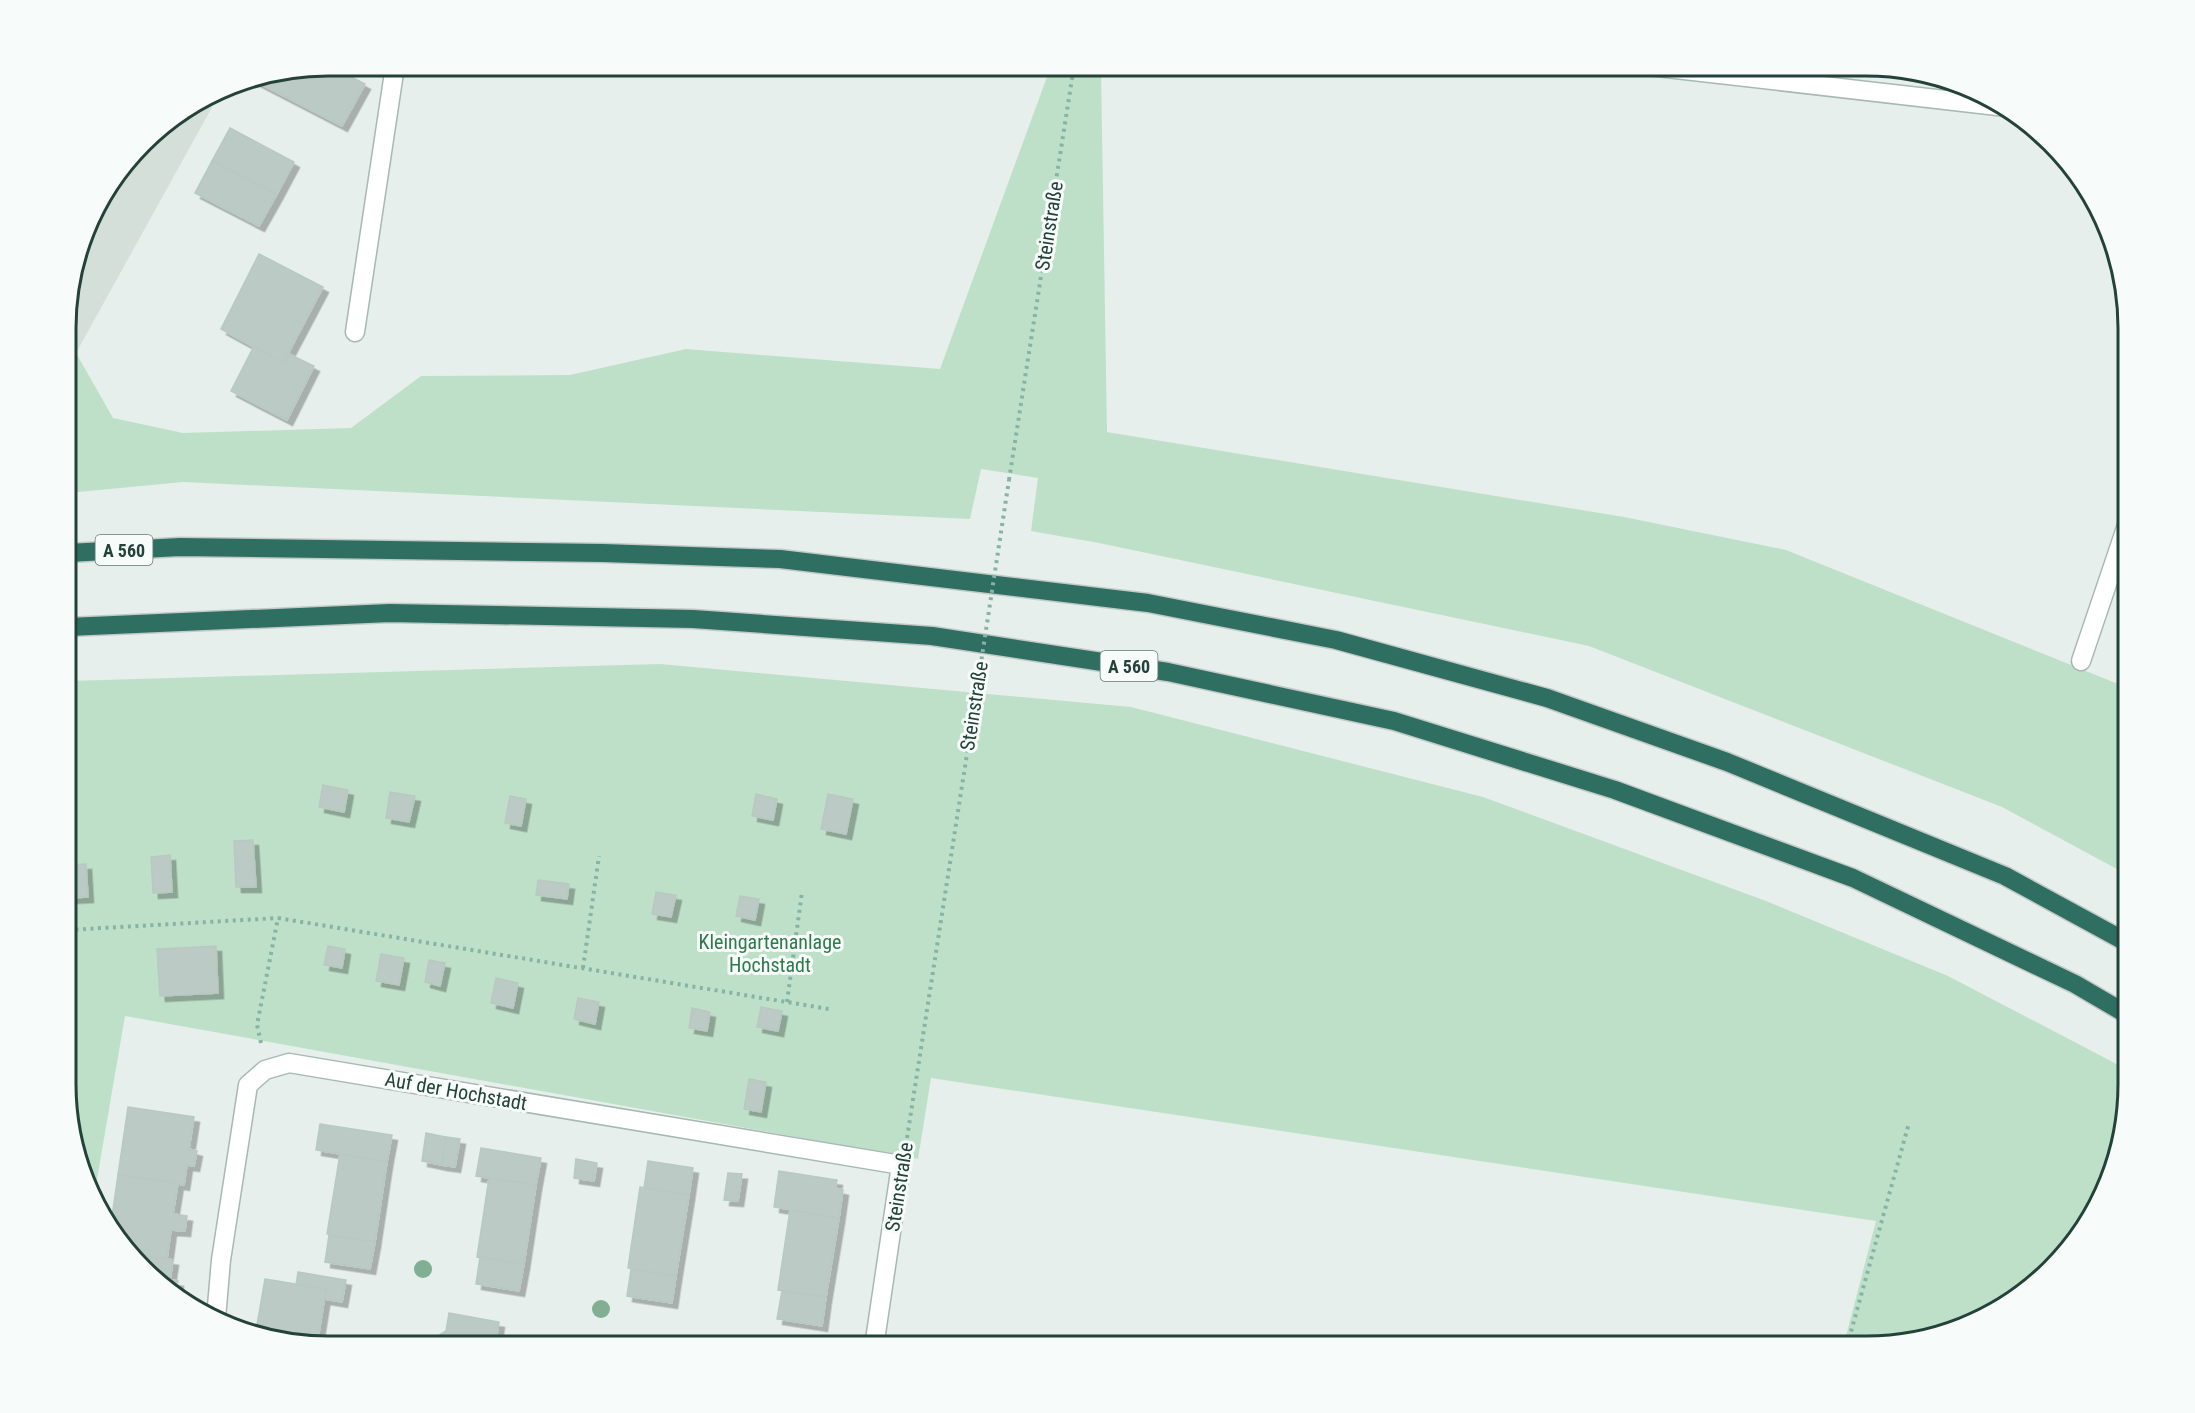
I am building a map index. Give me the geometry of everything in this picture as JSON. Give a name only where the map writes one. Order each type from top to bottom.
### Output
[{"type":"highway","name":"A 560","points":[[76,553],[180,547],[603,553],[780,559],[1170,608],[1336,640],[1547,698],[1727,762],[1995,871],[2118,938]]},
{"type":"highway","name":"A 560","points":[[76,627],[390,613],[693,619],[933,636],[1168,672],[1394,721],[1616,790],[1853,878],[2075,984],[2118,1009]]},
{"type":"street","points":[[355,332],[393,76]]},
{"type":"street","points":[[1736,76],[1982,104]]},
{"type":"street","points":[[2081,661],[2118,552]]},
{"type":"street","name":"Auf der Hochstadt","points":[[265,1070],[289,1063],[901,1165]]},
{"type":"street","points":[[217,1311],[221,1260],[248,1085],[265,1070]]},
{"type":"street","name":"Steinstraße","points":[[876,1336],[901,1165]]},
{"type":"path","name":"Steinstraße","points":[[901,1165],[914,1102],[1072,76]]},
{"type":"path","points":[[583,968],[599,856]]},
{"type":"path","points":[[787,1002],[802,892]]},
{"type":"path","points":[[265,1070],[257,1025],[278,918]]},
{"type":"path","points":[[76,930],[278,918],[829,1009]]},
{"type":"path","points":[[1851,1336],[1909,1123]]},
{"type":"shaded area","points":[[214,104],[76,353],[81,279],[90,247],[110,202],[150,150],[188,119]]},
{"type":"green space","points":[[1047,76],[1101,76],[1107,432],[1624,517],[1786,550],[2118,684],[2118,870],[2002,807],[1589,646],[1099,543],[1031,531],[1038,478],[981,469],[970,519],[183,482],[76,492],[76,353],[113,418],[183,433],[351,428],[421,376],[570,375],[686,349],[940,369]]},
{"type":"green space","name":"Kleingartenanlage Hochstadt","points":[[660,664],[1131,707],[1483,797],[1766,901],[1948,976],[2118,1065],[2118,1101],[2114,1134],[2105,1166],[2085,1210],[2056,1251],[2033,1274],[2007,1294],[1978,1311],[1932,1328],[1883,1336],[1846,1336],[1876,1221],[931,1078],[918,1159],[125,1016],[96,1182],[81,1134],[76,1084],[76,681]]},
{"type":"building","points":[[350,76],[365,84],[342,126],[263,85],[312,77]]},
{"type":"building","points":[[230,128],[294,162],[277,194],[212,161]]},
{"type":"building","points":[[212,161],[277,194],[259,226],[195,193]]},
{"type":"building","points":[[259,254],[323,287],[283,363],[221,329]]},
{"type":"building","points":[[254,346],[283,363],[289,354],[314,366],[287,420],[231,391]]},
{"type":"building","points":[[323,785],[348,790],[344,812],[319,807]]},
{"type":"building","points":[[390,792],[415,796],[409,822],[386,818]]},
{"type":"building","points":[[756,794],[777,799],[773,820],[752,816]]},
{"type":"building","points":[[828,794],[853,799],[846,834],[821,829]]},
{"type":"building","points":[[510,796],[526,799],[521,826],[505,823]]},
{"type":"building","points":[[253,840],[256,887],[236,887],[234,841]]},
{"type":"building","points":[[170,855],[172,892],[153,893],[151,857]]},
{"type":"building","points":[[86,864],[88,897],[76,898],[76,865]]},
{"type":"building","points":[[538,880],[569,884],[567,899],[536,895]]},
{"type":"building","points":[[656,892],[676,895],[671,917],[652,914]]},
{"type":"building","points":[[740,896],[759,899],[755,920],[736,916]]},
{"type":"building","points":[[216,946],[218,993],[160,996],[157,949]]},
{"type":"building","points":[[328,946],[345,949],[342,968],[324,965]]},
{"type":"building","points":[[381,954],[404,958],[399,985],[376,981]]},
{"type":"building","points":[[429,960],[445,963],[440,986],[425,982]]},
{"type":"building","points":[[496,978],[518,983],[513,1008],[491,1003]]},
{"type":"building","points":[[578,998],[599,1002],[595,1024],[574,1019]]},
{"type":"building","points":[[761,1007],[782,1011],[778,1031],[757,1027]]},
{"type":"building","points":[[692,1008],[710,1012],[707,1031],[689,1028]]},
{"type":"building","points":[[749,1079],[766,1082],[761,1112],[744,1109]]},
{"type":"building","points":[[128,1107],[194,1117],[189,1149],[197,1151],[194,1166],[187,1165],[184,1185],[118,1175]]},
{"type":"building","points":[[320,1124],[392,1135],[387,1162],[316,1150]]},
{"type":"building","points":[[426,1133],[446,1137],[442,1165],[422,1161]]},
{"type":"building","points":[[446,1137],[460,1139],[455,1167],[442,1165]]},
{"type":"building","points":[[481,1148],[541,1158],[536,1185],[476,1176]]},
{"type":"building","points":[[340,1154],[387,1162],[375,1242],[327,1234]]},
{"type":"building","points":[[576,1159],[597,1163],[594,1181],[574,1178]]},
{"type":"building","points":[[648,1161],[693,1168],[689,1195],[644,1188]]},
{"type":"building","points":[[779,1171],[837,1180],[835,1188],[843,1190],[839,1218],[774,1207]]},
{"type":"building","points":[[728,1173],[742,1174],[738,1201],[724,1200]]},
{"type":"building","points":[[118,1175],[178,1183],[173,1214],[187,1216],[185,1231],[171,1230],[167,1259],[144,1256],[112,1214]]},
{"type":"building","points":[[489,1178],[536,1185],[524,1264],[477,1257]]},
{"type":"building","points":[[640,1187],[689,1195],[676,1276],[628,1268]]},
{"type":"building","points":[[790,1210],[839,1218],[826,1297],[778,1290]]},
{"type":"building","points":[[329,1235],[375,1242],[370,1269],[325,1262]]},
{"type":"building","points":[[144,1256],[173,1260],[170,1280],[178,1281],[177,1286],[162,1274]]},
{"type":"building","points":[[480,1257],[524,1264],[519,1291],[476,1284]]},
{"type":"building","points":[[631,1269],[676,1276],[672,1303],[627,1296]]},
{"type":"building","points":[[298,1272],[346,1280],[342,1302],[324,1299],[326,1289],[296,1285]]},
{"type":"building","points":[[265,1279],[326,1289],[318,1336],[279,1332],[257,1326]]},
{"type":"building","points":[[782,1291],[826,1297],[822,1326],[777,1319]]},
{"type":"building","points":[[449,1313],[499,1322],[497,1336],[438,1336],[446,1331]]}]
